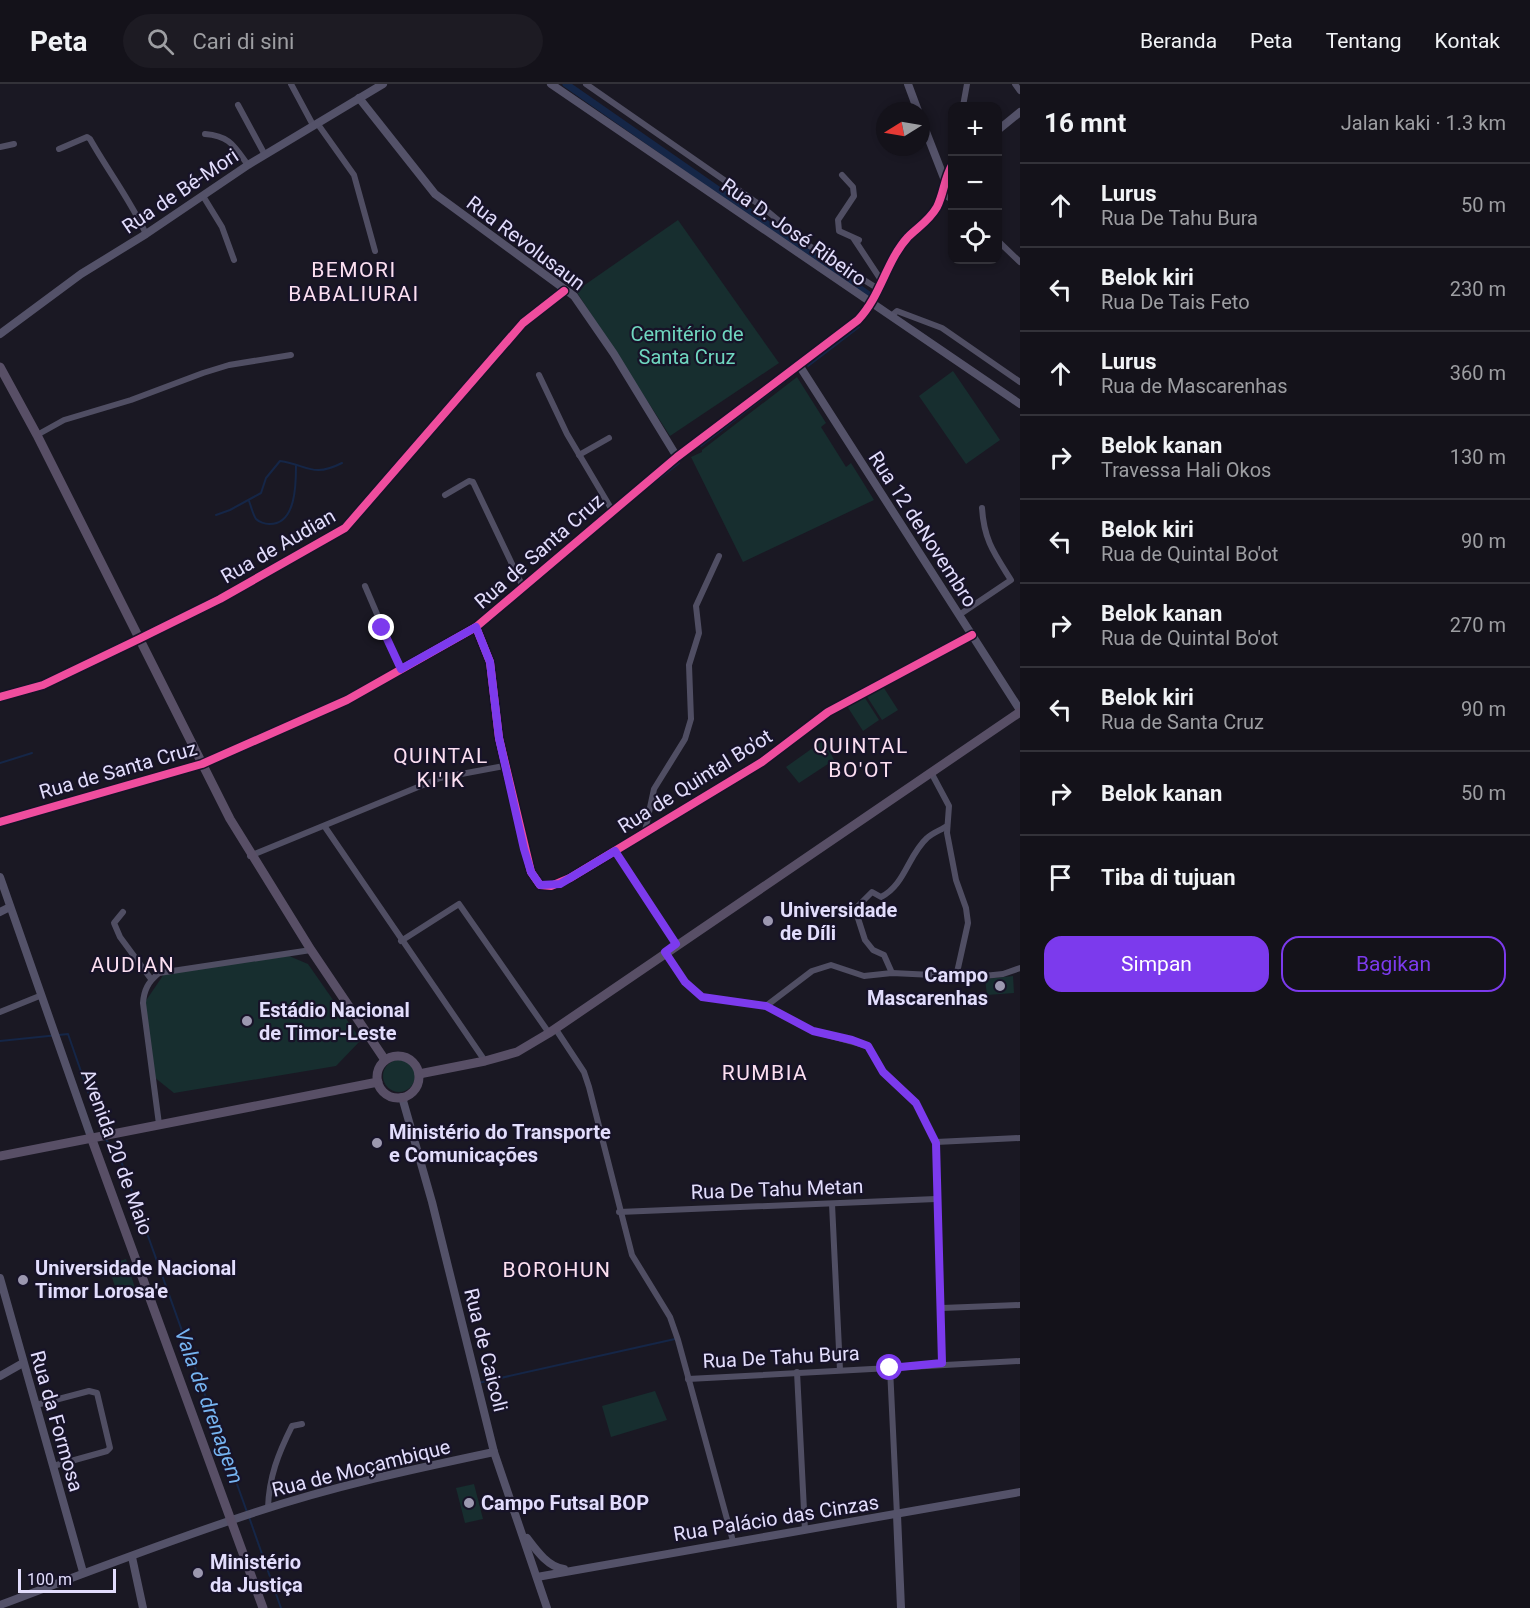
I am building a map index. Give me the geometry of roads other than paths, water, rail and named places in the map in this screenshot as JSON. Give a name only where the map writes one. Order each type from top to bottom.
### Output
[{"type":"main road","points":[[0,367],[37,435],[250,856],[385,1060]]},
{"type":"main road","points":[[419,1074],[517,1052],[1020,711]]},
{"type":"main road","points":[[397,1056],[409,1059],[419,1074],[413,1092],[402,1097],[390,1096],[378,1082],[378,1070],[385,1060],[397,1056]]},
{"type":"main road","points":[[0,1156],[108,1133],[378,1082]]},
{"type":"main road","name":"Avenida 20 de Maio","points":[[92,1137],[262,1608]]},
{"type":"street","points":[[291,84],[315,124],[354,175],[375,251]]},
{"type":"street","name":"Rua de Bé-Mori","points":[[0,334],[81,274],[146,234],[248,165],[383,84]]},
{"type":"street","name":"Rua D. José Ribeiro","points":[[551,84],[1020,404]]},
{"type":"street","points":[[586,84],[760,205],[808,245],[881,286]]},
{"type":"street","points":[[908,84],[915,102]]},
{"type":"street","points":[[964,102],[967,87],[972,84]]},
{"type":"street","points":[[1015,84],[1020,91]]},
{"type":"street","name":"Rua Revolusaun","points":[[359,98],[435,194],[564,291],[574,296],[614,354],[677,457]]},
{"type":"street","points":[[238,105],[265,155]]},
{"type":"street","points":[[1002,127],[1020,112]]},
{"type":"street","points":[[205,134],[225,138],[248,165]]},
{"type":"street","points":[[59,149],[80,139],[87,137],[90,139],[116,185],[137,214],[146,234]]},
{"type":"street","points":[[930,142],[944,178]]},
{"type":"street","points":[[0,147],[14,144]]},
{"type":"street","name":"Rua de Santa Cruz","points":[[0,822],[202,764],[347,700],[477,630],[612,510],[677,457],[858,320],[872,305],[898,253],[909,237],[924,225],[943,194],[944,178],[948,172]]},
{"type":"street","points":[[842,175],[853,187],[854,196],[838,220],[839,231],[856,239],[881,286]]},
{"type":"street","points":[[943,194],[948,197]]},
{"type":"street","points":[[203,196],[222,227],[234,260]]},
{"type":"street","points":[[1002,245],[1020,262]]},
{"type":"street","name":"Rua de Audian","points":[[0,697],[43,685],[139,639],[238,589],[345,528],[523,323],[564,291]]},
{"type":"street","points":[[891,316],[897,311],[942,328],[1020,382]]},
{"type":"street","points":[[37,435],[64,420],[131,400],[203,373],[229,365],[291,355]]},
{"type":"street","name":"Rua 12 deNovembro","points":[[799,365],[1020,711]]},
{"type":"street","points":[[539,375],[548,398],[612,510]]},
{"type":"street","points":[[579,454],[609,438]]},
{"type":"street","points":[[445,495],[469,481],[473,482],[523,587]]},
{"type":"street","points":[[959,615],[1011,580],[990,547],[984,531],[982,508]]},
{"type":"street","points":[[645,831],[654,789],[685,739],[691,719],[689,665],[699,633],[696,606],[719,556]]},
{"type":"street","points":[[365,586],[401,669]]},
{"type":"street","name":"Rua de Quintal Bo'ot","points":[[477,630],[490,662],[504,766],[531,872],[540,885],[560,884],[762,762],[828,712],[972,635]]},
{"type":"street","points":[[250,856],[440,778],[504,766]]},
{"type":"street","points":[[933,776],[949,806],[947,826],[956,880],[966,908],[968,922],[956,977]]},
{"type":"street","points":[[892,973],[884,955],[873,950],[865,939],[855,909],[872,892],[881,897],[887,894],[902,878],[926,838],[947,826]]},
{"type":"street","points":[[325,827],[485,1061]]},
{"type":"street","points":[[615,851],[676,944]]},
{"type":"street","name":"Avenida 20 de Maio","points":[[0,877],[92,1137]]},
{"type":"street","points":[[401,941],[459,904],[579,1064],[590,1087],[619,1212],[632,1255],[670,1317],[733,1541]]},
{"type":"street","points":[[0,912],[10,907]]},
{"type":"street","points":[[123,912],[114,923],[120,937],[151,979]]},
{"type":"street","points":[[159,1124],[143,1004],[144,991],[151,979],[159,973],[311,950]]},
{"type":"street","points":[[665,952],[685,982],[702,997],[766,1006],[813,1031],[868,1046],[883,1072],[916,1103],[936,1143],[942,1363]]},
{"type":"street","points":[[766,1006],[812,971],[825,966],[835,965],[864,976],[892,973],[956,977],[994,975],[1020,968]]},
{"type":"street","points":[[0,1012],[42,995]]},
{"type":"street","name":"Rua de Caicoli","points":[[402,1097],[432,1202],[494,1452],[547,1608]]},
{"type":"street","points":[[936,1143],[1020,1138]]},
{"type":"street","name":"Rua De Tahu Metan","points":[[619,1212],[936,1199]]},
{"type":"street","points":[[832,1204],[840,1370]]},
{"type":"street","name":"Rua da Formosa","points":[[0,1278],[83,1572]]},
{"type":"street","points":[[942,1308],[1020,1305]]},
{"type":"street","name":"Rua De Tahu Bura","points":[[688,1379],[942,1363],[1020,1361]]},
{"type":"street","points":[[0,1376],[23,1364]]},
{"type":"street","points":[[890,1368],[901,1608]]},
{"type":"street","points":[[797,1372],[805,1530]]},
{"type":"street","points":[[36,1405],[94,1390],[97,1392],[110,1448],[107,1451],[53,1466]]},
{"type":"street","points":[[268,1508],[269,1486],[276,1456],[292,1426],[302,1424]]},
{"type":"street","name":"Rua de Moçambique","points":[[3,1605],[83,1572],[132,1557],[268,1508],[361,1481],[494,1452]]},
{"type":"street","name":"Rua Palácio das Cinzas","points":[[537,1577],[1020,1492]]},
{"type":"street","points":[[521,1530],[533,1546],[556,1568],[570,1570]]},
{"type":"street","points":[[132,1557],[143,1608]]},
{"type":"street","points":[[0,1594],[3,1605]]},
{"type":"waterway","points":[[566,84],[872,297]]},
{"type":"waterway","name":"Vala de drenagem","points":[[808,366],[859,327]]},
{"type":"waterway","name":"Vala de drenagem","points":[[701,446],[794,374]]},
{"type":"waterway","points":[[216,515],[261,493],[266,478],[280,461],[317,470],[324,470],[342,463]]},
{"type":"waterway","name":"Vala de drenagem","points":[[643,491],[679,463]]},
{"type":"waterway","points":[[249,501],[255,517],[260,522],[278,523],[285,518],[295,493],[296,466]]},
{"type":"waterway","name":"Vala de drenagem","points":[[366,694],[439,653]]},
{"type":"waterway","name":"Vala de drenagem","points":[[0,763],[32,753]]},
{"type":"waterway","name":"Vala de drenagem","points":[[0,1041],[68,1034],[102,1132]]},
{"type":"waterway","name":"Vala de drenagem","points":[[104,1137],[120,1158],[247,1512]]},
{"type":"waterway","points":[[478,1383],[675,1339]]},
{"type":"waterway","name":"Vala de drenagem","points":[[249,1517],[281,1608]]},
{"type":"place","name":"Universidade de Díli","points":[[768,921]]},
{"type":"place","name":"Campo Mascarenhas","points":[[1000,986]]},
{"type":"place","name":"Estádio Nacional de Timor-Leste","points":[[247,1021]]},
{"type":"place","name":"Ministério do Transporte e Comunicações","points":[[377,1143]]},
{"type":"place","name":"Universidade Nacional Timor Lorosa'e","points":[[23,1280]]},
{"type":"place","name":"Campo Futsal BOP","points":[[469,1503]]},
{"type":"place","name":"Ministério da Justiça","points":[[198,1573]]},
{"type":"district","name":"BEMORI BABALIURAI","points":[[354,282]]},
{"type":"district","name":"QUINTAL BO'OT","points":[[861,758]]},
{"type":"district","name":"QUINTAL KI'IK","points":[[441,768]]},
{"type":"district","name":"AUDIAN","points":[[133,965]]},
{"type":"district","name":"RUMBIA","points":[[765,1073]]},
{"type":"district","name":"BOROHUN","points":[[557,1270]]},
{"type":"park label","name":"Cemitério de Santa Cruz","points":[[687,346]]}]
